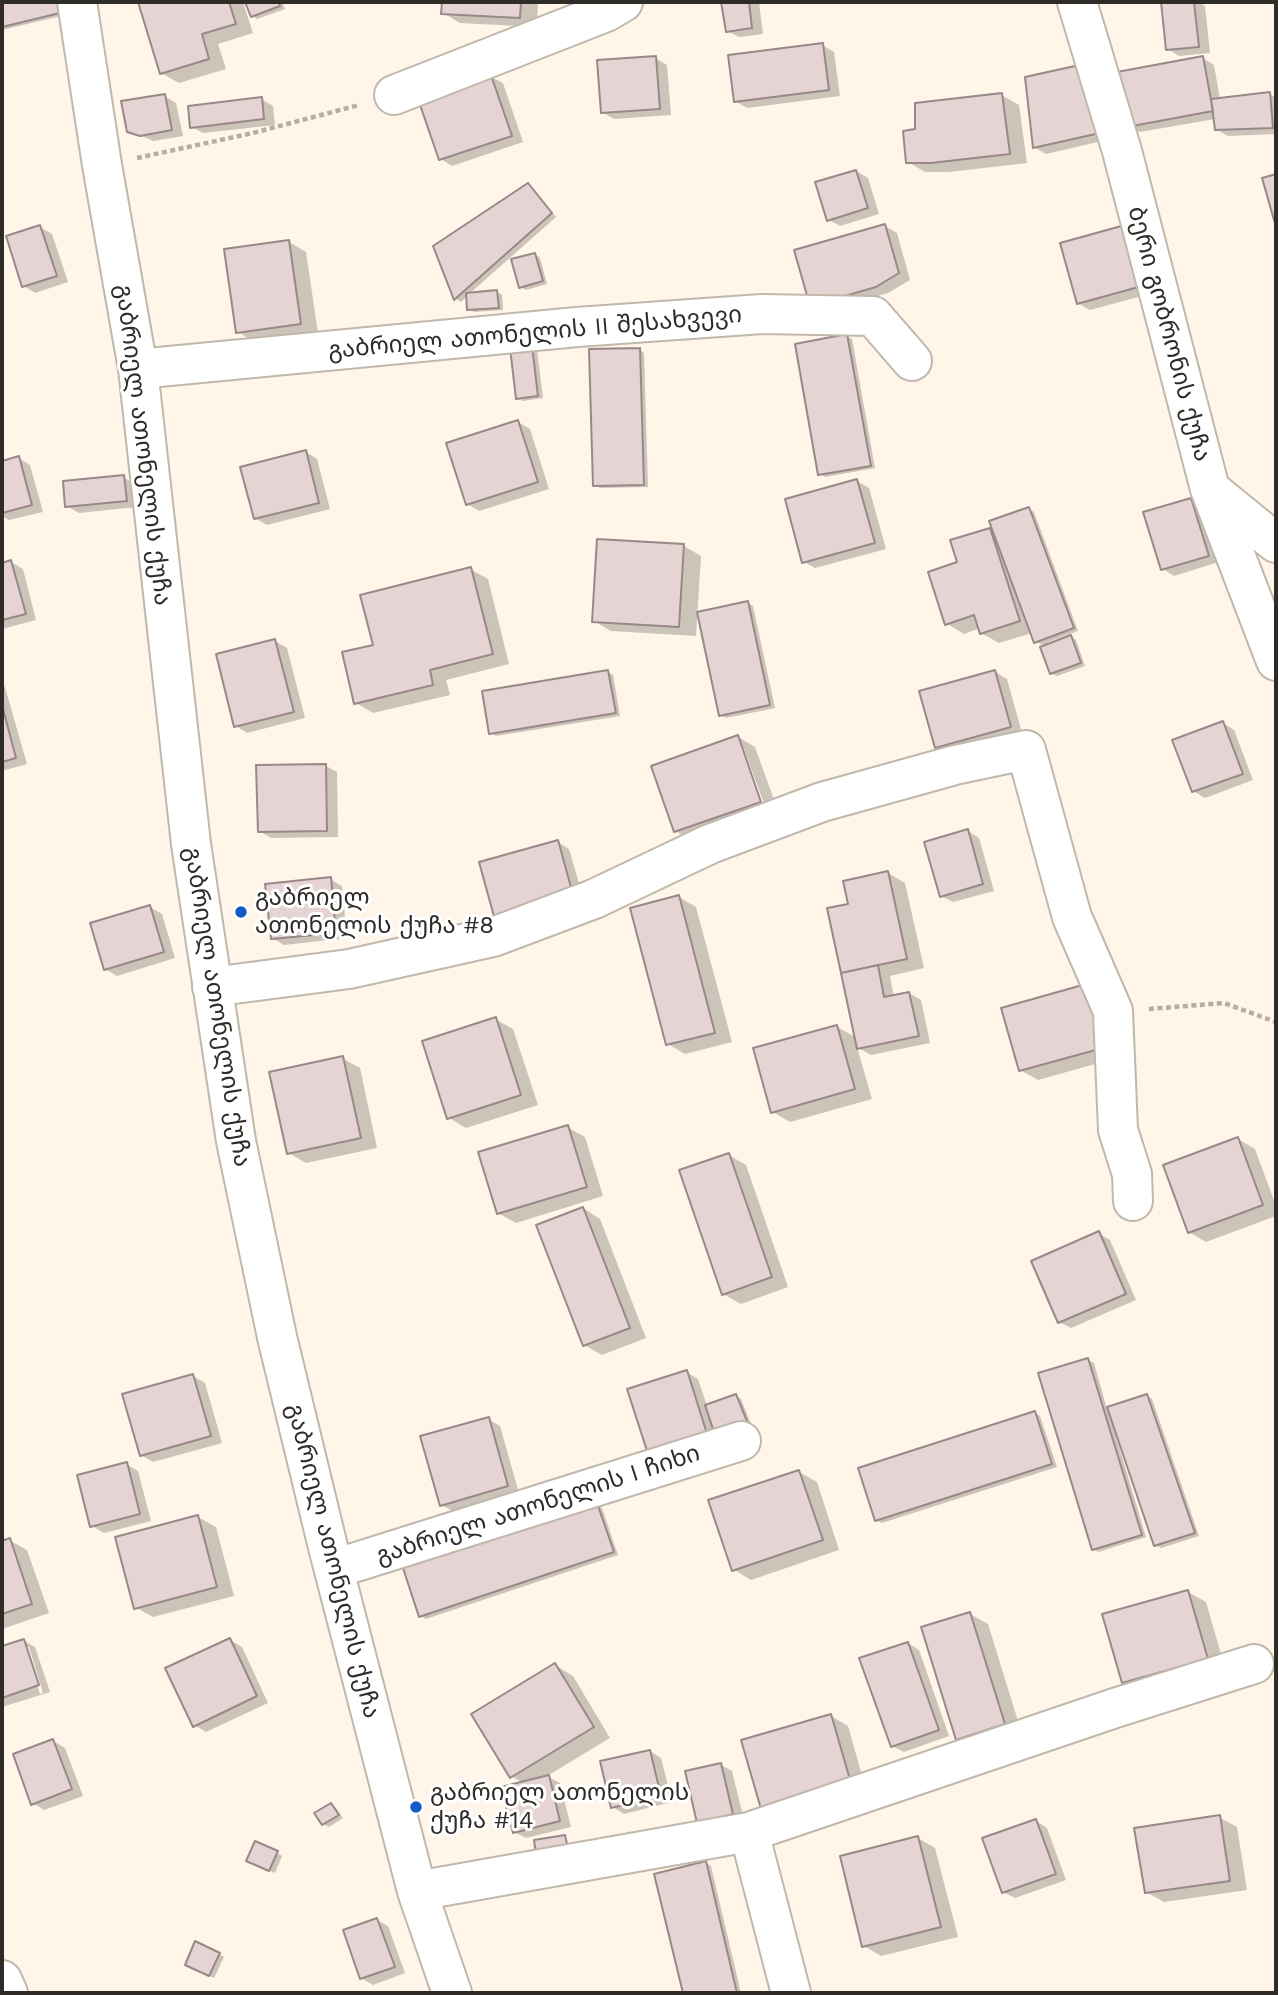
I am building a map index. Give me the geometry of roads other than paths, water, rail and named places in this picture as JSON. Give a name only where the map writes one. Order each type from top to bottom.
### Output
[{"type":"street","name":"გაბრიელ ათონელის ქუჩა","points":[[77,2],[138,369],[191,844],[236,1141],[277,1336],[334,1570],[417,1891],[452,1993]]},
{"type":"street","points":[[394,95],[606,12],[622,2]]},
{"type":"street","name":"ბერი გობრონის ქუჩა","points":[[1077,2],[1122,151],[1210,489],[1276,661]]},
{"type":"street","name":"გაბრიელ ათონელის II შესახვევი","points":[[138,369],[577,327],[762,314],[873,316],[912,361]]},
{"type":"street","points":[[1210,489],[1276,543]]},
{"type":"street","points":[[212,987],[349,969],[493,937],[594,899],[710,844],[822,802],[955,765],[1026,750],[1072,917],[1113,1011],[1118,1130],[1132,1174],[1133,1201]]},
{"type":"street","name":"გაბრიელ ათონელის I ჩიხი","points":[[334,1570],[741,1441]]},
{"type":"street","points":[[417,1891],[749,1832],[1115,1708],[1254,1664]]},
{"type":"street","points":[[749,1832],[791,1993]]},
{"type":"street","points":[[2,1980],[8,1993]]},
{"type":"place","name":"გაბრიელ ათონელის ქუჩა #8","points":[[241,912]]},
{"type":"place","name":"გაბრიელ ათონელის ქუჩა #14","points":[[416,1807]]}]
